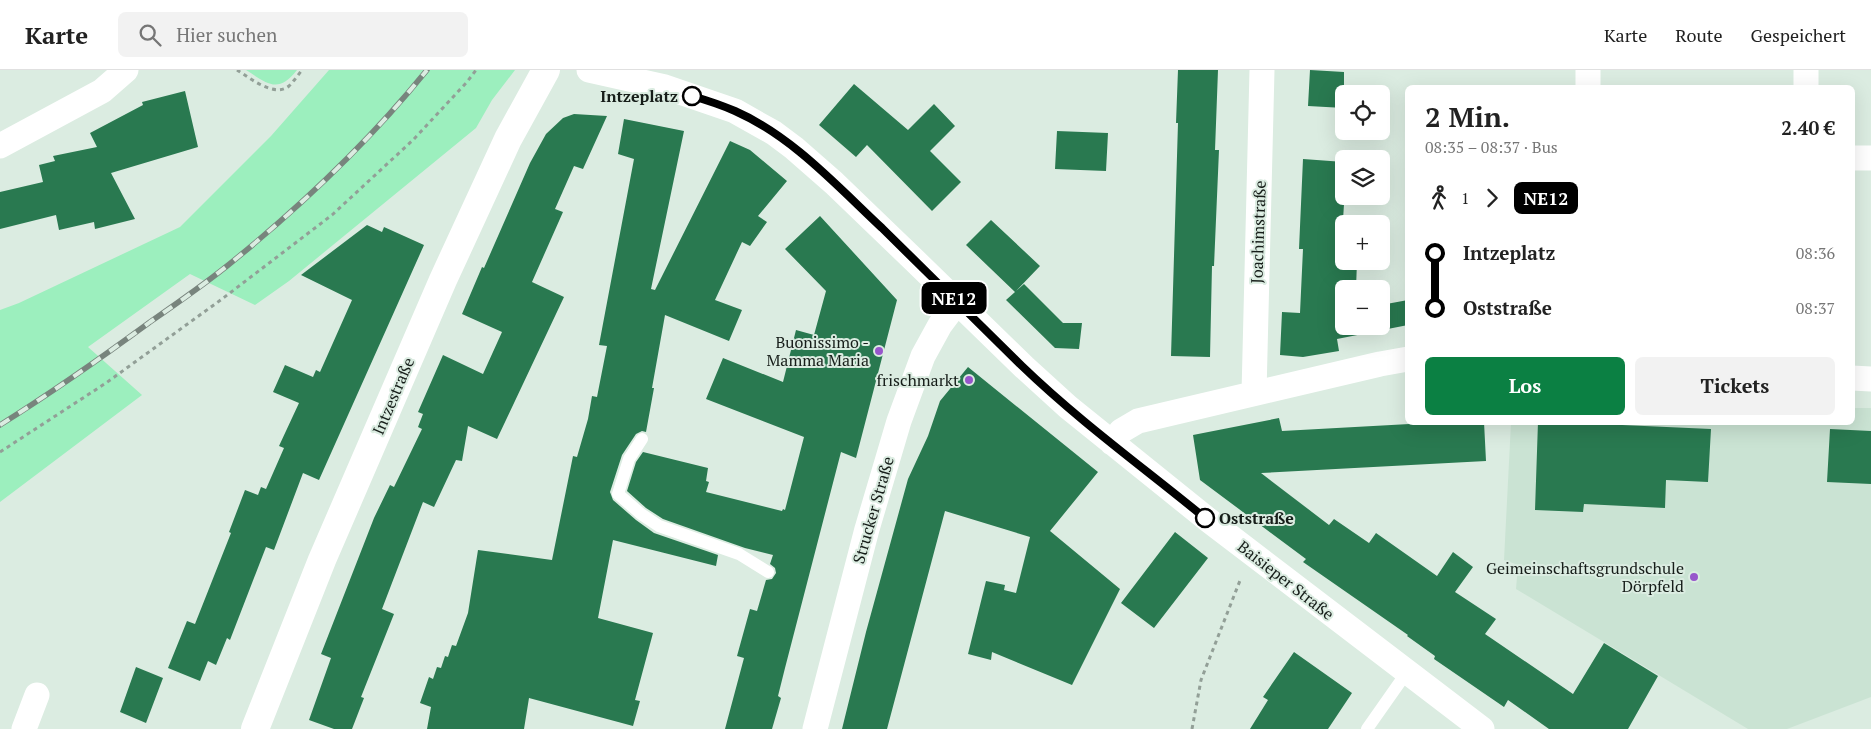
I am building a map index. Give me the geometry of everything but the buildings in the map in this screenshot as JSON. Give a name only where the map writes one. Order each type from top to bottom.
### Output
[{"type":"main road","name":"Intzestraße","points":[[255,729],[322,560],[447,271],[508,139],[546,70]]},
{"type":"street","points":[[0,146],[102,92],[126,70]]},
{"type":"street","name":"Baisieper Straße","points":[[589,70],[665,88],[705,100],[735,111],[774,133],[815,165],[1024,367],[1112,443],[1251,553],[1482,729]]},
{"type":"street","name":"Joachimstraße","points":[[1254,393],[1262,70]]},
{"type":"street","points":[[1588,70],[1588,85]]},
{"type":"street","points":[[1806,70],[1806,85]]},
{"type":"street","points":[[1855,158],[1871,158]]},
{"type":"street","name":"Strucker Straße","points":[[815,729],[864,538],[899,422],[923,356],[940,325],[958,302]]},
{"type":"street","points":[[1112,443],[1121,431],[1138,421],[1405,360]]},
{"type":"street","points":[[1855,378],[1871,379]]},
{"type":"street","points":[[24,729],[37,695]]},
{"type":"lane","points":[[642,439],[630,459],[618,494],[640,514],[659,526],[739,554],[768,572]]},
{"type":"lane","points":[[1367,729],[1407,672]]},
{"type":"path","points":[[237,70],[264,86],[275,90],[287,87],[302,70]]},
{"type":"path","points":[[0,452],[106,383],[332,216],[413,140],[476,70]]},
{"type":"path","points":[[1192,729],[1200,680],[1251,553]]},
{"type":"shaded area","name":"Geimeinschaftsgrundschule Dörpfeld","points":[[1855,408],[1871,408],[1871,697],[1787,729],[1748,729],[1516,589],[1518,565],[1504,560],[1511,425],[1855,425]]},
{"type":"green space","points":[[246,70],[297,70],[284,82],[273,84]]},
{"type":"green space","points":[[329,70],[515,70],[492,100],[476,128],[289,281],[255,305],[190,274],[88,347],[142,395],[0,502],[0,310],[19,303],[180,227],[271,136]]},
{"type":"railway","points":[[0,425],[76,375],[189,295],[254,244],[357,149],[427,70]]},
{"type":"bus line","name":"NE12","points":[[692,96],[735,111],[755,121],[774,133],[815,165],[1024,367],[1068,407],[1205,518]]},
{"type":"place","name":"Intzeplatz","points":[[692,96]]},
{"type":"place","name":"Buonissimo - Mamma Maria","points":[[879,351]]},
{"type":"place","name":"frischmarkt","points":[[969,380]]},
{"type":"place","name":"Oststraße","points":[[1205,518]]},
{"type":"place","name":"Geimeinschaftsgrundschule Dörpfeld","points":[[1694,577]]}]
